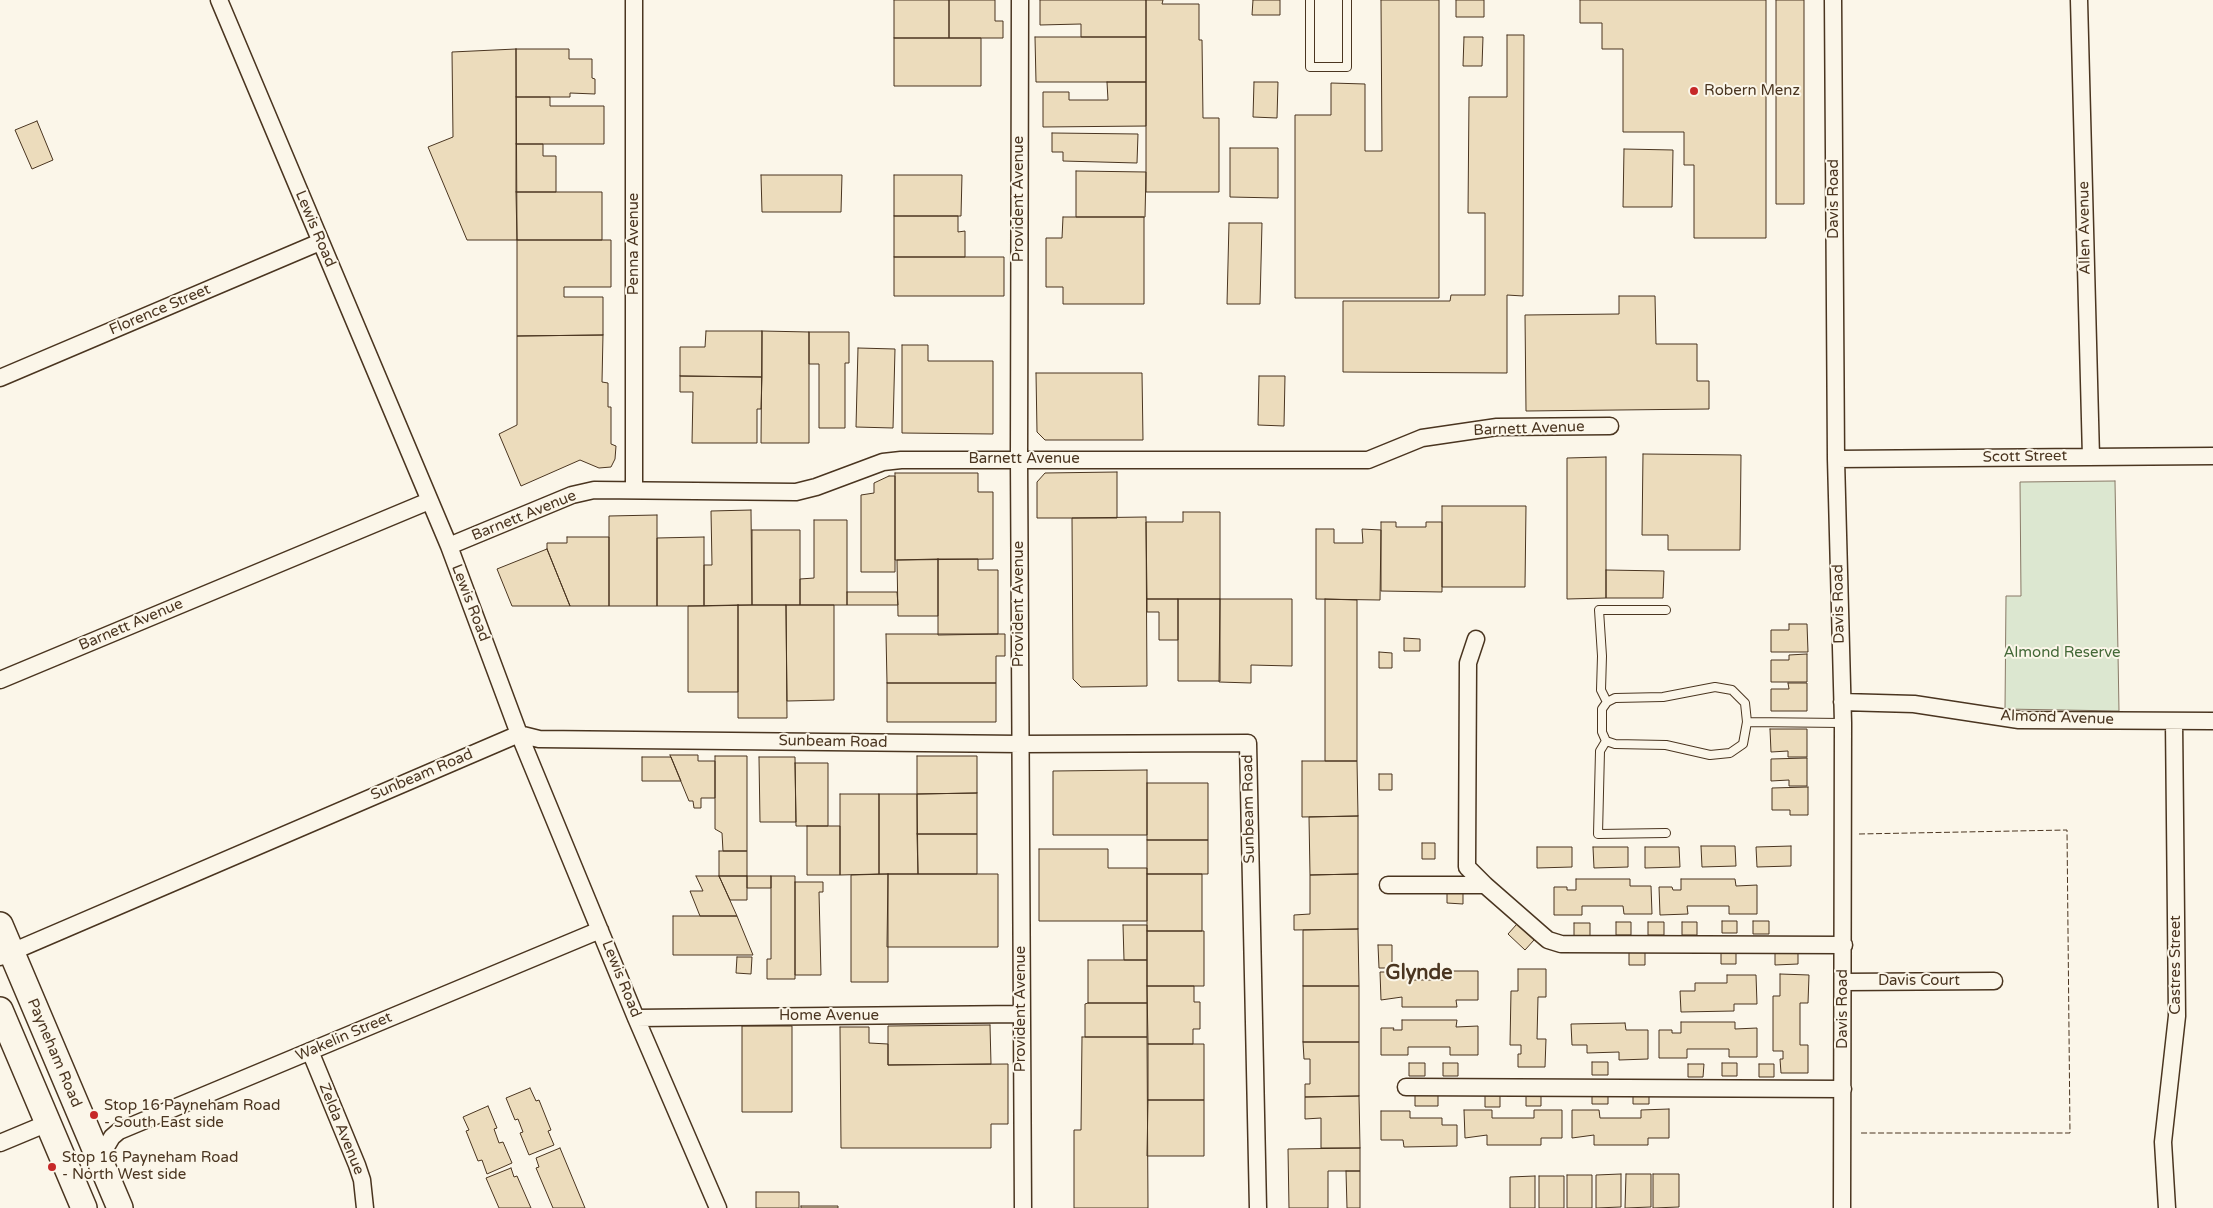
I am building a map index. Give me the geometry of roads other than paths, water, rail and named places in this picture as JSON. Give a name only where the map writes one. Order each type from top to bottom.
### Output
[{"type":"main road","name":"Payneham Road","points":[[0,925],[6,955],[100,1159],[120,1208]]},
{"type":"main road","points":[[0,1010],[84,1208]]},
{"type":"street","name":"Lewis Road","points":[[219,0],[449,546],[519,734],[636,1018],[718,1208]]},
{"type":"street","name":"Penna Avenue","points":[[634,0],[634,489]]},
{"type":"street","name":"Provident Avenue","points":[[1020,0],[1019,459],[1023,1208]]},
{"type":"street","name":"Davis Road","points":[[1833,0],[1836,459],[1843,723],[1844,982],[1842,1208]]},
{"type":"street","name":"Allen Avenue","points":[[2079,0],[2091,457]]},
{"type":"street","name":"Florence Street","points":[[0,378],[320,242]]},
{"type":"street","name":"Barnett Avenue","points":[[449,546],[572,495],[594,490],[796,492],[838,480],[883,462],[901,460],[1368,460],[1422,438],[1497,427],[1610,426]]},
{"type":"street","name":"Scott Street","points":[[1836,459],[2213,456]]},
{"type":"street","name":"Barnett Avenue","points":[[0,680],[429,502]]},
{"type":"street","points":[[1476,639],[1468,663],[1466,856],[1469,870],[1541,934],[1557,944],[1844,945]]},
{"type":"street","name":"Almond Avenue","points":[[1842,702],[1914,704],[2019,720],[2213,721]]},
{"type":"street","name":"Castres Street","points":[[2167,1208],[2163,1142],[2177,1016],[2174,721]]},
{"type":"street","name":"Sunbeam Road","points":[[6,955],[519,734],[539,739],[1020,744],[1248,743],[1258,1208]]},
{"type":"street","points":[[1388,885],[1485,885]]},
{"type":"street","name":"Wakelin Street","points":[[100,1159],[112,1137],[125,1129],[600,930]]},
{"type":"street","name":"Davis Court","points":[[1844,982],[1994,981]]},
{"type":"street","name":"Home Avenue","points":[[636,1018],[1021,1014]]},
{"type":"street","name":"Zelda Avenue","points":[[310,1051],[357,1165],[362,1180],[366,1208]]},
{"type":"street","points":[[1406,1087],[1843,1089]]},
{"type":"street","points":[[0,1143],[48,1123]]},
{"type":"lane","points":[[1310,0],[1310,67],[1347,67],[1347,0]]},
{"type":"lane","points":[[1607,702],[1601,690],[1602,656],[1599,610],[1666,610]]},
{"type":"lane","points":[[1715,687],[1732,690],[1746,703],[1747,722],[1743,744],[1730,752],[1710,755],[1666,745],[1615,744],[1606,741],[1602,732],[1602,709],[1607,702],[1615,698],[1663,697],[1715,687]]},
{"type":"lane","points":[[1747,722],[1843,723]]},
{"type":"lane","points":[[1606,741],[1600,751],[1598,834],[1666,833]]},
{"type":"place","name":"Robern Menz","points":[[1694,91]]},
{"type":"place","name":"Stop 16 Payneham Road - South East side","points":[[94,1115]]},
{"type":"place","name":"Stop 16 Payneham Road - North West side","points":[[52,1167]]},
{"type":"district","name":"Glynde","points":[[1419,974]]},
{"type":"park label","name":"Almond Reserve","points":[[2062,653]]}]
